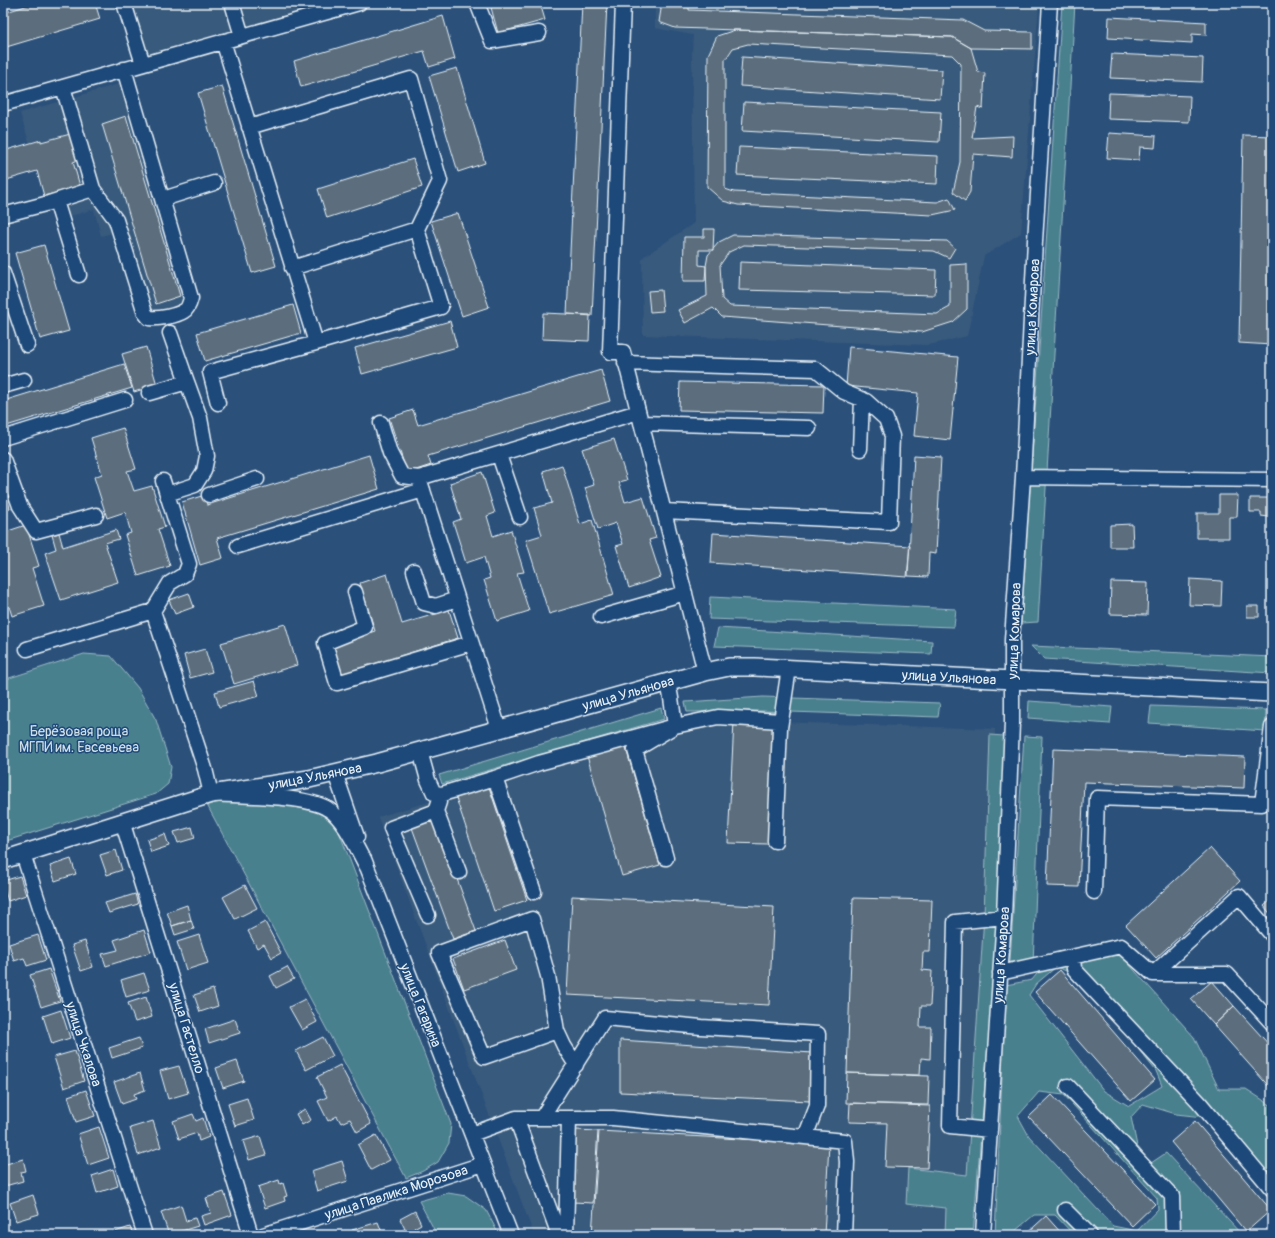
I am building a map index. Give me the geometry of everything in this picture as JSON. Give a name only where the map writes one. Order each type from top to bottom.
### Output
[{"type":"main road","name":"улица Ульянова","points":[[3,860],[211,794],[309,779],[335,773],[705,672],[729,667],[789,668],[1272,693]]},
{"type":"street","points":[[124,3],[143,64]]},
{"type":"street","points":[[232,3],[242,36]]},
{"type":"street","points":[[3,104],[242,36],[339,6],[359,3]]},
{"type":"street","points":[[477,3],[492,42],[539,33]]},
{"type":"street","points":[[623,3],[610,352],[623,352],[705,672]]},
{"type":"street","name":"улица Комарова","points":[[983,1235],[1004,917],[1012,723],[1012,640],[1023,477],[1035,240],[1050,3]]},
{"type":"street","points":[[223,41],[316,344]]},
{"type":"street","points":[[63,87],[93,189],[116,220],[145,313],[150,318],[159,319],[184,311],[189,305],[191,298],[124,69]]},
{"type":"street","points":[[218,403],[210,372],[316,344],[441,307],[417,230],[440,181],[411,79],[249,127]]},
{"type":"street","points":[[162,200],[214,183]]},
{"type":"street","points":[[3,215],[93,189]]},
{"type":"street","points":[[56,200],[79,275]]},
{"type":"street","points":[[292,268],[417,230]]},
{"type":"street","points":[[3,273],[27,344]]},
{"type":"street","points":[[167,494],[195,485],[204,472],[207,456],[200,418],[170,333]]},
{"type":"street","points":[[625,363],[816,369],[844,392],[866,401],[886,419],[892,436],[889,522],[664,511]]},
{"type":"street","points":[[3,386],[24,380]]},
{"type":"street","points":[[149,394],[187,382]]},
{"type":"street","points":[[860,449],[862,399]]},
{"type":"street","points":[[3,438],[125,400]]},
{"type":"street","points":[[238,546],[421,484],[499,454],[640,418],[809,428]]},
{"type":"street","points":[[381,423],[390,453],[402,476],[421,484],[499,729]]},
{"type":"street","points":[[499,454],[520,517]]},
{"type":"street","points":[[3,459],[20,506],[36,531],[96,515]]},
{"type":"street","points":[[1023,477],[1272,480]]},
{"type":"street","points":[[209,495],[257,479]]},
{"type":"street","points":[[198,480],[208,485],[226,481],[230,488]]},
{"type":"street","points":[[27,649],[153,611],[170,583],[184,574],[189,564],[162,481]]},
{"type":"street","points":[[414,571],[424,603],[436,606],[457,599]]},
{"type":"street","points":[[355,592],[365,628],[325,642],[337,683],[471,643]]},
{"type":"street","points":[[601,617],[685,593]]},
{"type":"street","points":[[153,611],[211,794],[280,798],[313,803],[328,809],[337,817],[349,833],[367,867]]},
{"type":"street","points":[[775,841],[781,721],[789,668]]},
{"type":"street","points":[[668,682],[675,726]]},
{"type":"street","points":[[420,751],[428,780],[434,793],[442,794],[539,763],[675,726],[718,717],[781,721]]},
{"type":"street","points":[[666,858],[635,750],[675,726]]},
{"type":"street","points":[[1094,892],[1097,798],[1262,804],[1272,727]]},
{"type":"street","name":"улица Гагарина","points":[[335,773],[367,867],[511,1235]]},
{"type":"street","points":[[495,778],[534,892]]},
{"type":"street","points":[[442,794],[436,810],[459,872]]},
{"type":"street","points":[[428,915],[391,828],[436,810]]},
{"type":"street","name":"улица Гастелло","points":[[122,822],[251,1235]]},
{"type":"street","name":"улица Чкалова","points":[[23,854],[146,1235]]},
{"type":"street","points":[[1153,974],[1239,896],[1272,935]]},
{"type":"street","points":[[990,1130],[950,1126],[955,922],[1004,917]]},
{"type":"street","points":[[557,1031],[484,1057],[439,953],[532,919],[548,976],[557,1031],[564,1046],[576,1065]]},
{"type":"street","points":[[1000,973],[1121,946],[1153,974],[1228,974],[1272,1023]]},
{"type":"street","points":[[1073,957],[1074,969],[1199,1102],[1272,1189]]},
{"type":"street","points":[[542,1118],[605,1018],[818,1034],[817,1106],[805,1137]]},
{"type":"street","points":[[1068,1086],[1172,1196],[1173,1235]]},
{"type":"street","points":[[472,1134],[516,1118],[613,1118],[845,1141],[847,1162],[844,1235]]},
{"type":"street","points":[[516,1118],[558,1235]]},
{"type":"street","points":[[566,1235],[568,1118]]},
{"type":"street","name":"улица Павлика Морозова","points":[[263,1235],[483,1164]]},
{"type":"street","points":[[1065,1210],[1090,1235]]},
{"type":"shaded area","points":[[131,3],[328,3],[329,4],[148,57]]},
{"type":"shaded area","points":[[655,3],[1039,3],[1021,233],[984,256],[967,336],[929,345],[643,335],[642,258],[694,223],[693,35],[655,28]]},
{"type":"shaded area","points":[[119,84],[190,315],[155,325],[123,230],[101,236],[94,209],[54,221],[20,113]]},
{"type":"shaded area","points":[[707,720],[995,729],[974,1235],[534,1235],[378,817]]},
{"type":"green space","points":[[1062,3],[1075,3],[1038,622],[1021,623]]},
{"type":"green space","points":[[710,597],[956,609],[954,627],[709,619]]},
{"type":"green space","points":[[718,628],[932,641],[931,654],[714,646]]},
{"type":"green space","points":[[1031,646],[1272,657],[1272,673],[1044,659]]},
{"type":"green space","name":"Берёзовая роща МГПИ им. Евсевьева","points":[[84,654],[111,656],[138,688],[156,720],[171,767],[168,784],[156,794],[3,842],[3,680]]},
{"type":"green space","points":[[763,697],[940,703],[938,717],[761,711],[687,712],[685,702]]},
{"type":"green space","points":[[1029,701],[1112,707],[1110,724],[1028,718]]},
{"type":"green space","points":[[1151,706],[1266,710],[1265,731],[1149,723]]},
{"type":"green space","points":[[661,708],[664,719],[442,784],[439,775]]},
{"type":"green space","points":[[990,735],[1004,736],[998,918],[973,1235],[945,1235],[946,1208],[906,1204],[908,1168],[967,1175],[984,916]]},
{"type":"green space","points":[[1024,736],[1042,737],[1033,964],[1010,962]]},
{"type":"green space","points":[[236,797],[317,808],[330,815],[338,829],[451,1124],[449,1143],[438,1162],[423,1171],[406,1178],[207,805]]},
{"type":"green space","points":[[1119,953],[1194,1037],[1219,1089],[1246,1089],[1272,1106],[1272,1200],[1268,1193],[1203,1117],[1176,1114],[1143,1104],[1131,1117],[1137,1146],[1151,1163],[1166,1153],[1242,1235],[1074,1235],[1055,1215],[1034,1215],[1015,1231],[1014,1235],[995,1235],[1006,985],[1032,980],[1052,955]],"holes":[[[1056,967],[1079,976],[1156,1071],[1162,1086],[1129,1106],[1104,1091],[1029,995],[1036,984]],[[1039,1092],[1064,1095],[1157,1198],[1158,1209],[1137,1231],[1113,1226],[1029,1136],[1018,1116]]]},
{"type":"green space","points":[[448,1193],[466,1196],[486,1210],[499,1235],[437,1235],[419,1201]]},
{"type":"building","points":[[35,3],[95,3],[100,19],[3,48],[3,13]]},
{"type":"building","points":[[540,3],[545,20],[498,33],[490,4]]},
{"type":"building","points":[[582,3],[607,3],[592,316],[567,314]]},
{"type":"building","points":[[662,3],[689,3],[689,10],[963,20],[984,31],[1032,32],[1032,49],[971,48],[952,37],[675,28],[659,22]]},
{"type":"building","points":[[443,16],[455,59],[429,67],[424,51],[301,87],[294,61]]},
{"type":"building","points":[[1109,17],[1206,22],[1206,35],[1192,34],[1192,43],[1108,38]]},
{"type":"building","points":[[735,30],[952,37],[971,48],[978,72],[985,73],[983,109],[977,107],[972,138],[1013,136],[1012,157],[973,154],[970,192],[965,201],[953,192],[960,162],[961,64],[952,55],[748,44],[733,48],[725,60],[725,189],[734,192],[937,202],[949,198],[955,210],[932,215],[738,205],[723,201],[707,187],[708,55],[717,36]]},
{"type":"building","points":[[1112,54],[1203,58],[1202,82],[1110,78]]},
{"type":"building","points":[[742,57],[942,70],[940,99],[740,86]]},
{"type":"building","points":[[457,68],[485,163],[458,172],[429,76]]},
{"type":"building","points":[[222,86],[276,266],[252,273],[198,93]]},
{"type":"building","points":[[1109,93],[1190,96],[1189,122],[1108,119]]},
{"type":"building","points":[[744,102],[941,112],[939,142],[742,131]]},
{"type":"building","points":[[126,116],[180,296],[156,304],[102,124]]},
{"type":"building","points":[[74,133],[81,159],[73,162],[80,186],[44,196],[37,171],[3,181],[3,151],[41,140],[41,142]]},
{"type":"building","points":[[1109,133],[1156,136],[1155,148],[1140,147],[1139,160],[1107,158]]},
{"type":"building","points":[[1243,135],[1272,136],[1272,345],[1239,343]]},
{"type":"building","points":[[739,147],[938,156],[937,184],[737,175]]},
{"type":"building","points":[[413,159],[422,187],[327,218],[318,189]]},
{"type":"building","points":[[458,213],[489,307],[462,316],[431,221]]},
{"type":"building","points":[[704,229],[714,229],[713,250],[699,250],[699,265],[706,266],[705,281],[683,281],[684,237],[704,237]]},
{"type":"building","points":[[733,235],[947,241],[955,248],[949,258],[934,251],[744,245],[729,252],[720,265],[722,299],[730,306],[937,314],[950,307],[950,265],[967,264],[967,309],[953,322],[922,332],[722,317],[713,308],[685,323],[678,310],[707,296],[706,266],[708,255],[719,242]]},
{"type":"building","points":[[44,245],[69,331],[40,339],[15,253]]},
{"type":"building","points":[[740,262],[936,270],[935,295],[739,290]]},
{"type":"building","points":[[661,290],[663,311],[650,312],[648,291]]},
{"type":"building","points":[[293,305],[301,333],[205,361],[197,333]]},
{"type":"building","points":[[543,313],[590,315],[589,341],[542,339]]},
{"type":"building","points":[[450,321],[457,347],[362,374],[355,348]]},
{"type":"building","points":[[146,347],[157,385],[134,392],[122,354]]},
{"type":"building","points":[[849,347],[958,357],[950,440],[914,436],[918,393],[846,386]]},
{"type":"building","points":[[124,364],[132,388],[3,427],[3,401]]},
{"type":"building","points":[[601,370],[610,401],[428,456],[431,465],[407,473],[389,418],[413,410],[418,425]]},
{"type":"building","points":[[680,382],[824,385],[823,413],[679,410]]},
{"type":"building","points":[[123,428],[136,469],[127,471],[134,491],[152,486],[165,527],[158,529],[170,566],[138,576],[125,535],[131,533],[125,512],[107,518],[94,477],[102,474],[91,438]]},
{"type":"building","points":[[614,439],[627,480],[619,482],[625,502],[643,497],[656,538],[649,540],[661,577],[629,588],[616,546],[623,544],[616,523],[598,529],[585,488],[594,485],[582,449]]},
{"type":"building","points":[[369,455],[379,489],[217,538],[223,558],[200,565],[182,502],[205,495],[207,505]]},
{"type":"building","points":[[914,455],[941,457],[936,554],[929,553],[928,577],[908,576]]},
{"type":"building","points":[[562,465],[580,524],[592,520],[614,595],[549,614],[526,540],[542,535],[534,508],[552,503],[543,471]]},
{"type":"building","points":[[482,472],[495,513],[487,516],[493,536],[511,530],[524,572],[517,573],[529,611],[497,621],[484,580],[490,578],[484,557],[466,563],[453,522],[461,519],[450,483]]},
{"type":"building","points":[[3,485],[10,508],[3,510]]},
{"type":"building","points":[[1219,495],[1238,495],[1237,517],[1229,517],[1229,538],[1197,538],[1197,513],[1219,513]]},
{"type":"building","points":[[1250,498],[1272,498],[1272,513],[1269,513],[1269,517],[1261,516],[1261,512],[1250,512]]},
{"type":"building","points":[[3,514],[8,531],[26,525],[39,566],[32,568],[44,606],[12,616],[3,587],[3,574],[6,573],[3,564]]},
{"type":"building","points":[[1132,524],[1133,547],[1110,547],[1110,525]]},
{"type":"building","points":[[116,530],[119,539],[105,543],[118,582],[61,600],[45,553],[56,549],[52,535],[59,533],[63,547]]},
{"type":"building","points":[[713,533],[910,546],[907,577],[711,563]]},
{"type":"building","points":[[387,574],[402,624],[449,610],[458,638],[342,674],[333,644],[375,631],[360,583]]},
{"type":"building","points":[[1269,575],[1272,575],[1272,600],[1269,600]]},
{"type":"building","points":[[1190,579],[1222,581],[1221,606],[1189,605]]},
{"type":"building","points":[[1111,582],[1148,583],[1147,615],[1110,614]]},
{"type":"building","points":[[189,593],[194,607],[175,614],[169,600]]},
{"type":"building","points":[[1247,606],[1259,606],[1259,617],[1247,617]]},
{"type":"building","points":[[285,624],[297,665],[234,684],[221,643]]},
{"type":"building","points":[[205,649],[212,672],[190,678],[184,655]]},
{"type":"building","points":[[254,681],[259,696],[219,707],[215,692]]},
{"type":"building","points":[[734,721],[773,723],[768,844],[728,843]]},
{"type":"building","points":[[625,745],[660,865],[622,876],[587,756]]},
{"type":"building","points":[[1053,749],[1245,757],[1244,788],[1084,782],[1079,887],[1047,886]]},
{"type":"building","points":[[488,784],[527,900],[494,911],[455,795]]},
{"type":"building","points":[[434,816],[476,931],[453,939],[411,825]]},
{"type":"building","points":[[192,827],[195,838],[178,843],[174,832]]},
{"type":"building","points":[[165,834],[169,846],[151,852],[147,840]]},
{"type":"building","points":[[1210,848],[1240,881],[1156,958],[1126,925]]},
{"type":"building","points":[[116,850],[122,870],[107,875],[100,855]]},
{"type":"building","points":[[71,859],[76,874],[55,881],[50,866]]},
{"type":"building","points":[[20,876],[26,895],[8,901],[3,881]]},
{"type":"building","points":[[245,885],[257,908],[235,919],[223,897]]},
{"type":"building","points":[[135,894],[138,904],[109,913],[105,903]]},
{"type":"building","points":[[572,896],[774,907],[769,1005],[567,995]]},
{"type":"building","points":[[853,898],[932,900],[930,952],[923,952],[922,970],[932,971],[930,1006],[921,1006],[920,1027],[931,1027],[930,1059],[921,1058],[920,1075],[847,1073]]},
{"type":"building","points":[[1272,899],[1272,916],[1264,906]]},
{"type":"building","points":[[187,905],[191,920],[172,926],[167,912]]},
{"type":"building","points":[[191,920],[194,929],[175,935],[172,926]]},
{"type":"building","points":[[265,922],[281,953],[272,958],[264,944],[257,948],[248,931]]},
{"type":"building","points":[[144,930],[151,952],[106,966],[102,954],[118,950],[114,940]]},
{"type":"building","points":[[38,935],[46,960],[27,966],[24,958],[14,961],[9,944]]},
{"type":"building","points":[[199,935],[208,963],[186,970],[177,942]]},
{"type":"building","points":[[505,940],[516,970],[464,989],[453,959]]},
{"type":"building","points":[[85,941],[93,967],[81,971],[72,945]]},
{"type":"building","points":[[287,967],[294,979],[276,988],[270,976]]},
{"type":"building","points":[[49,969],[60,1001],[41,1007],[30,975]]},
{"type":"building","points":[[1060,970],[1155,1080],[1131,1101],[1035,992]]},
{"type":"building","points":[[144,973],[150,990],[126,997],[121,980]]},
{"type":"building","points":[[1212,981],[1234,1006],[1214,1025],[1191,999]]},
{"type":"building","points":[[213,989],[218,1006],[200,1012],[194,995]]},
{"type":"building","points":[[146,997],[152,1017],[135,1022],[128,1003]]},
{"type":"building","points":[[305,999],[317,1022],[302,1030],[289,1007]]},
{"type":"building","points":[[1234,1006],[1272,1048],[1272,1090],[1214,1025]]},
{"type":"building","points":[[61,1010],[70,1038],[52,1044],[43,1016]]},
{"type":"building","points":[[235,1019],[240,1033],[209,1043],[205,1029]]},
{"type":"building","points":[[323,1037],[333,1056],[306,1070],[296,1051]]},
{"type":"building","points":[[139,1038],[142,1048],[112,1058],[109,1048]]},
{"type":"building","points":[[620,1040],[812,1053],[810,1101],[620,1092]]},
{"type":"building","points":[[75,1051],[84,1081],[64,1088],[54,1057]]},
{"type":"building","points":[[237,1061],[244,1081],[223,1088],[216,1068]]},
{"type":"building","points":[[340,1065],[371,1124],[357,1132],[350,1119],[341,1123],[337,1116],[328,1121],[318,1101],[327,1097],[317,1077]]},
{"type":"building","points":[[179,1066],[188,1093],[168,1099],[160,1071]]},
{"type":"building","points":[[140,1073],[145,1090],[134,1094],[136,1099],[122,1104],[114,1082]]},
{"type":"building","points":[[847,1073],[929,1076],[928,1105],[846,1103]]},
{"type":"building","points":[[86,1090],[95,1116],[76,1122],[68,1096]]},
{"type":"building","points":[[1052,1095],[1155,1204],[1132,1226],[1029,1117]]},
{"type":"building","points":[[247,1098],[254,1120],[235,1126],[228,1104]]},
{"type":"building","points":[[850,1103],[930,1106],[927,1168],[885,1167],[887,1123],[849,1122]]},
{"type":"building","points":[[305,1109],[311,1120],[302,1125],[296,1114]]},
{"type":"building","points":[[193,1114],[196,1121],[203,1118],[209,1137],[199,1141],[197,1133],[179,1139],[173,1121]]},
{"type":"building","points":[[3,1121],[8,1139],[3,1140]]},
{"type":"building","points":[[153,1121],[161,1147],[138,1155],[130,1128]]},
{"type":"building","points":[[1195,1121],[1271,1210],[1246,1232],[1171,1142]]},
{"type":"building","points":[[99,1127],[109,1158],[88,1165],[78,1134]]},
{"type":"building","points":[[576,1130],[598,1131],[593,1203],[572,1202]]},
{"type":"building","points":[[599,1131],[829,1144],[824,1235],[592,1235]]},
{"type":"building","points":[[376,1135],[390,1160],[371,1170],[358,1145]]},
{"type":"building","points":[[260,1136],[266,1155],[249,1160],[243,1141]]},
{"type":"building","points":[[23,1159],[26,1171],[21,1172],[23,1181],[5,1186],[3,1179],[3,1165]]},
{"type":"building","points":[[342,1161],[348,1181],[317,1191],[311,1171]]},
{"type":"building","points":[[113,1169],[118,1186],[97,1193],[92,1176]]},
{"type":"building","points":[[279,1180],[280,1184],[283,1183],[287,1196],[284,1197],[285,1201],[265,1208],[258,1187]]},
{"type":"building","points":[[224,1192],[232,1215],[204,1225],[201,1216],[211,1213],[206,1198]]},
{"type":"building","points":[[33,1195],[39,1214],[16,1221],[10,1203]]},
{"type":"building","points":[[181,1205],[186,1221],[195,1218],[198,1226],[169,1235],[161,1212]]},
{"type":"building","points":[[415,1211],[421,1224],[414,1228],[417,1235],[399,1235],[397,1233],[405,1229],[400,1219]]},
{"type":"building","points":[[1046,1216],[1063,1235],[1025,1235]]},
{"type":"building","points":[[378,1222],[383,1235],[353,1235],[352,1230]]},
{"type":"building","points":[[130,1227],[133,1235],[113,1235],[112,1233]]},
{"type":"building","points":[[37,1230],[39,1235],[22,1235]]}]
